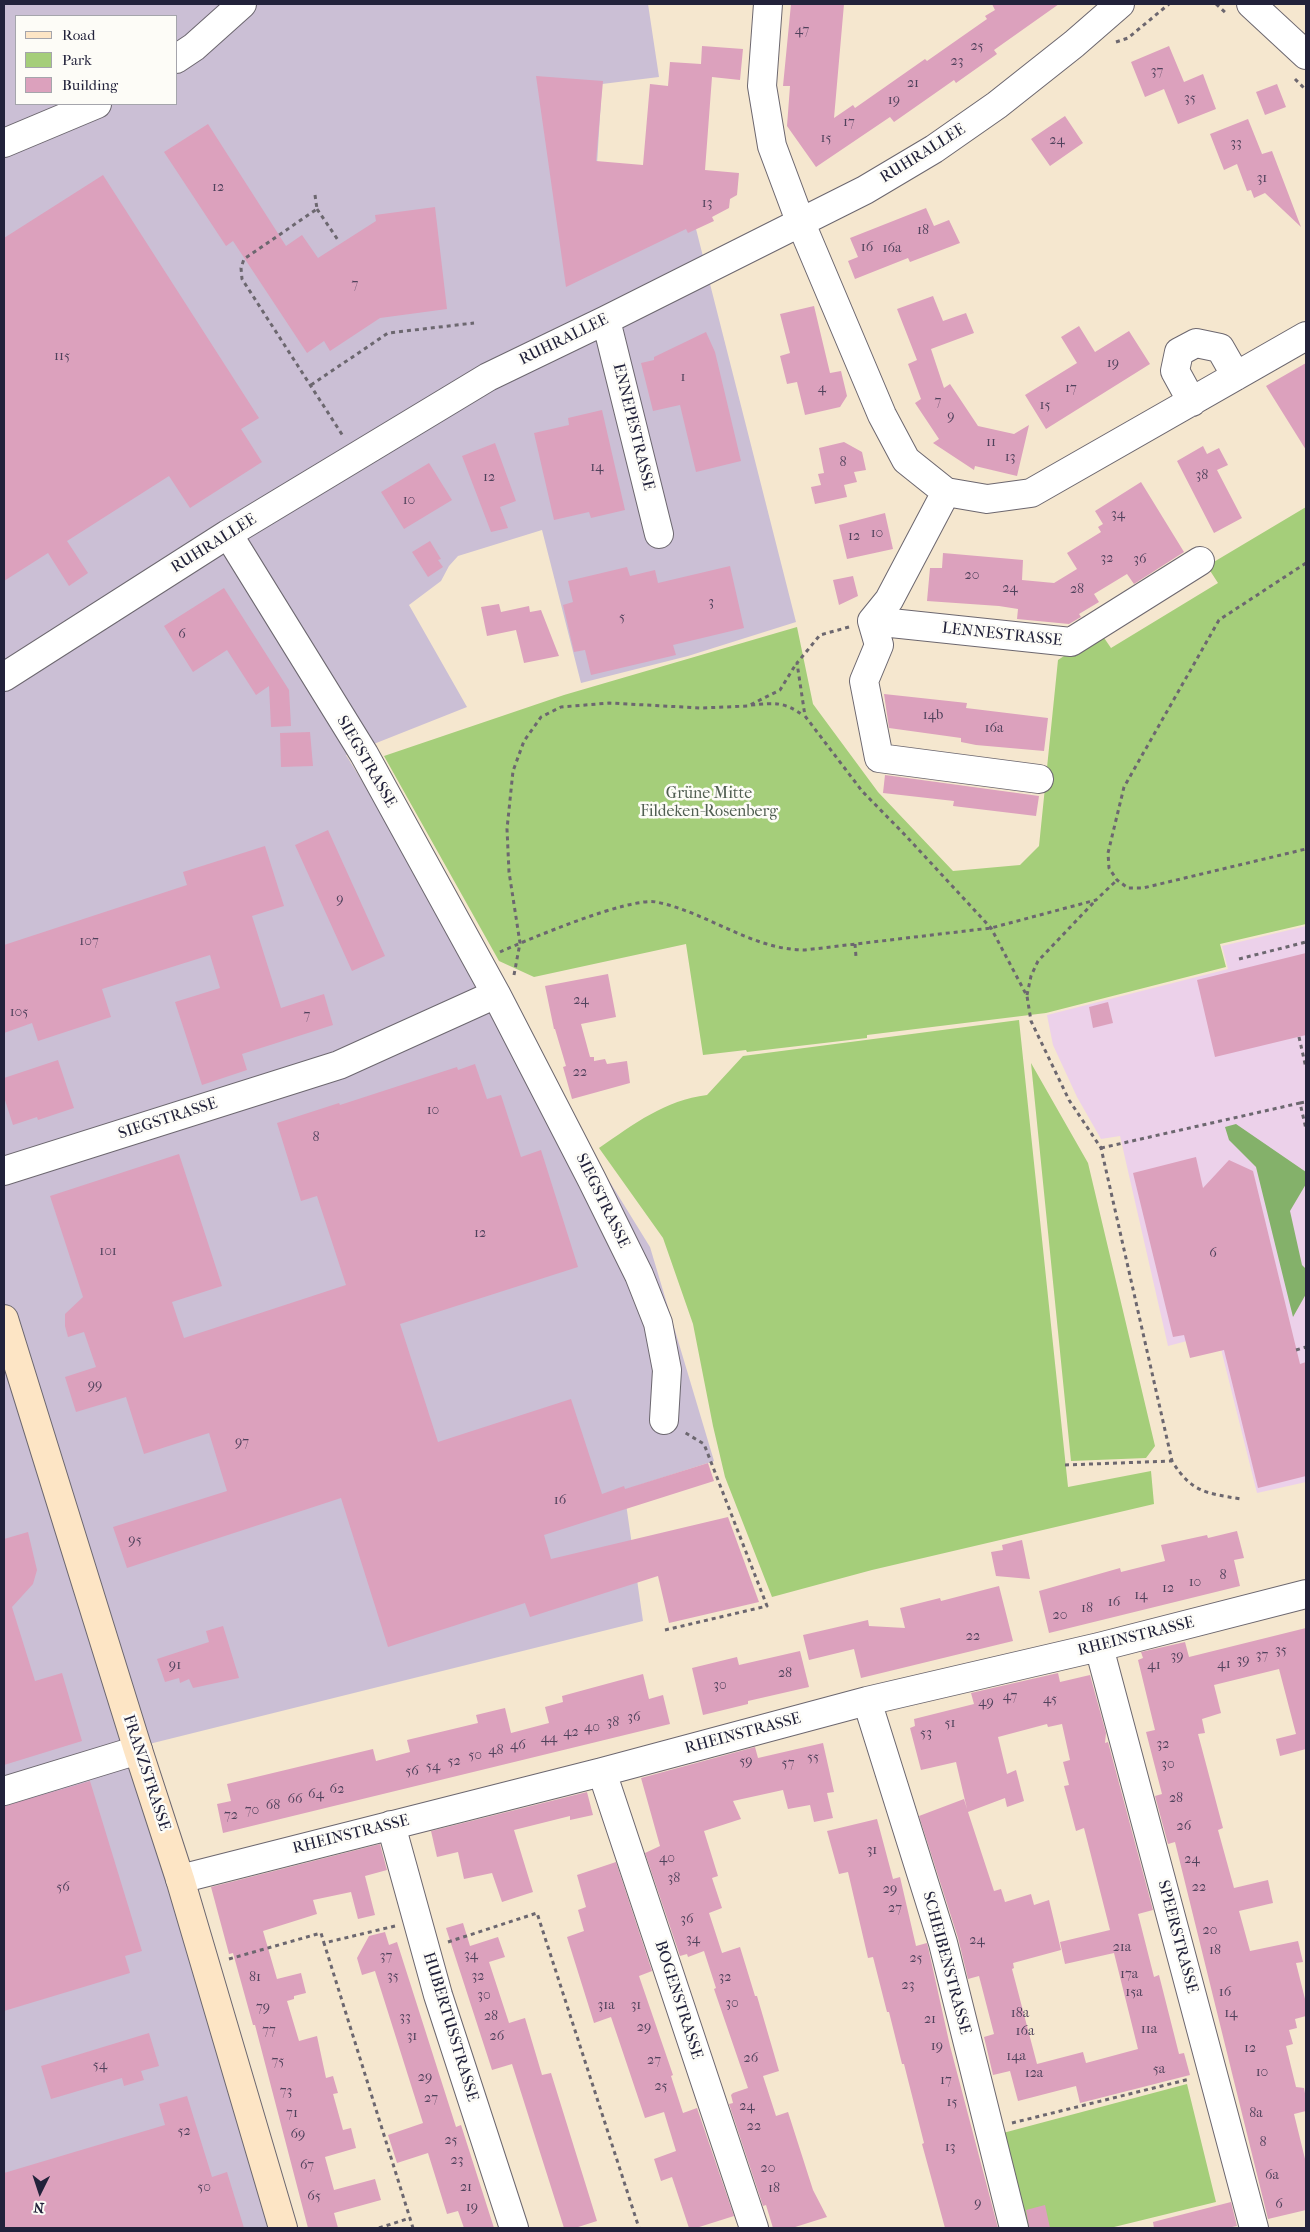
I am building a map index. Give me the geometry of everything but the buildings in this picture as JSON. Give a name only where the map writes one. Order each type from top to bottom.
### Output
[{"type":"street","points":[[178,58],[194,47],[242,4]]},
{"type":"street","points":[[768,4],[762,86],[772,146],[800,221],[882,415],[906,460],[946,492],[987,499],[1031,493],[1306,336]]},
{"type":"street","name":"RUHRALLEE","points":[[4,677],[228,534],[488,377],[865,190],[934,149],[997,105],[1074,44],[1120,4]]},
{"type":"street","points":[[1251,4],[1306,55]]},
{"type":"street","points":[[4,143],[95,105]]},
{"type":"street","name":"ENNEPESTRASSE","points":[[606,320],[659,534]]},
{"type":"street","points":[[1192,402],[1174,371],[1179,352],[1196,343],[1220,348],[1236,376]]},
{"type":"street","points":[[946,492],[889,600],[872,622],[879,645],[864,681],[879,758],[1039,779]]},
{"type":"street","name":"SIEGSTRASSE","points":[[228,534],[364,754],[496,994],[592,1180],[639,1276],[658,1323],[667,1370],[664,1420]]},
{"type":"street","name":"LENNESTRASSE","points":[[872,622],[1072,642],[1200,560]]},
{"type":"street","name":"SIEGSTRASSE","points":[[4,1171],[339,1065],[496,994]]},
{"type":"street","name":"FRANZSTRASSE","points":[[4,1319],[180,1879],[283,2228]]},
{"type":"street","name":"RHEINSTRASSE","points":[[180,1879],[602,1772],[866,1701],[1306,1594]]},
{"type":"street","name":"SPEERSTRASSE","points":[[1098,1646],[1254,2228]]},
{"type":"street","name":"SCHEIBENSTRASSE","points":[[866,1701],[943,1943],[1014,2228]]},
{"type":"street","points":[[4,1790],[138,1750]]},
{"type":"street","name":"BOGENSTRASSE","points":[[602,1772],[754,2228]]},
{"type":"street","name":"HUBERTUSSTRASSE","points":[[391,1825],[438,1995],[514,2228]]},
{"type":"path","points":[[315,195],[317,209],[338,240]]},
{"type":"path","points":[[317,209],[244,259],[242,279],[343,436]]},
{"type":"path","points":[[311,386],[388,333],[474,323]]},
{"type":"path","points":[[1306,563],[1232,610],[1220,620],[1124,787],[1108,853],[1109,868],[1117,880],[1128,888],[1143,888],[1306,849]]},
{"type":"path","points":[[748,706],[780,690],[797,663],[820,635],[872,622]]},
{"type":"path","points":[[797,663],[804,716]]},
{"type":"path","points":[[1096,900],[991,928],[805,950],[785,949],[672,907],[643,901],[617,908],[520,943],[509,872],[507,829],[513,771],[524,741],[541,717],[561,706],[609,703],[701,708],[748,706],[776,702],[789,706],[804,716],[862,791],[991,928],[1027,996],[1031,1021],[1065,1091],[1101,1148],[1172,1461],[1184,1479],[1208,1494],[1241,1499]]},
{"type":"path","points":[[1027,996],[1031,976],[1038,961],[1117,880]]},
{"type":"path","points":[[1238,959],[1306,942]]},
{"type":"path","points":[[855,944],[856,957]]},
{"type":"path","points":[[1299,1037],[1306,1068]]},
{"type":"path","points":[[1101,1148],[1306,1102]]},
{"type":"path","points":[[1300,1103],[1306,1129]]},
{"type":"path","points":[[1296,1350],[1306,1347]]},
{"type":"path","points":[[664,1420],[704,1444],[767,1606],[666,1630]]},
{"type":"path","points":[[1066,1465],[1172,1461]]},
{"type":"path","points":[[425,1949],[537,1913],[639,2228]]},
{"type":"path","points":[[324,1943],[417,1920]]},
{"type":"path","points":[[206,1965],[321,1933],[413,2228]]},
{"type":"path","points":[[989,2128],[1214,2074]]},
{"type":"path","points":[[378,2228],[410,2218]]},
{"type":"shaded area","points":[[4,4],[648,4],[659,77],[602,84],[597,164],[681,170],[796,622],[688,656],[581,683],[542,530],[458,556],[449,566],[441,581],[409,605],[467,707],[346,755],[650,1247],[714,1461],[624,1490],[643,1621],[133,1748],[280,2228],[4,2228]]},
{"type":"shaded area","points":[[1306,926],[1306,1482],[1257,1493],[1217,1333],[1168,1346],[1120,1136],[1101,1139],[1077,1097],[1053,1045],[1047,1015],[1228,969],[1222,946]]},
{"type":"green space","name":"Grüne Mitte Fildeken-Rosenberg","points":[[1306,507],[1306,924],[1220,944],[1226,967],[1046,1013],[867,1035],[867,1038],[747,1052],[746,1050],[703,1055],[686,944],[534,977],[499,961],[384,756],[564,695],[797,627],[813,704],[878,792],[953,871],[1020,865],[1039,846],[1058,660],[1100,632],[1111,648],[1218,583],[1207,566]]},
{"type":"green space","points":[[1019,1020],[1068,1487],[1151,1471],[1154,1504],[872,1570],[772,1597],[725,1477],[693,1324],[663,1238],[599,1148],[650,1114],[677,1102],[707,1095],[743,1056]]},
{"type":"green space","points":[[1031,1063],[1088,1163],[1155,1446],[1146,1458],[1071,1461]]},
{"type":"green space","points":[[1236,1124],[1306,1172],[1306,1184],[1290,1211],[1302,1265],[1306,1269],[1306,1294],[1293,1317],[1256,1167],[1229,1140],[1225,1127]]},
{"type":"green space","points":[[1187,2084],[1216,2202],[1110,2228],[1028,2228],[1003,2133]]}]
